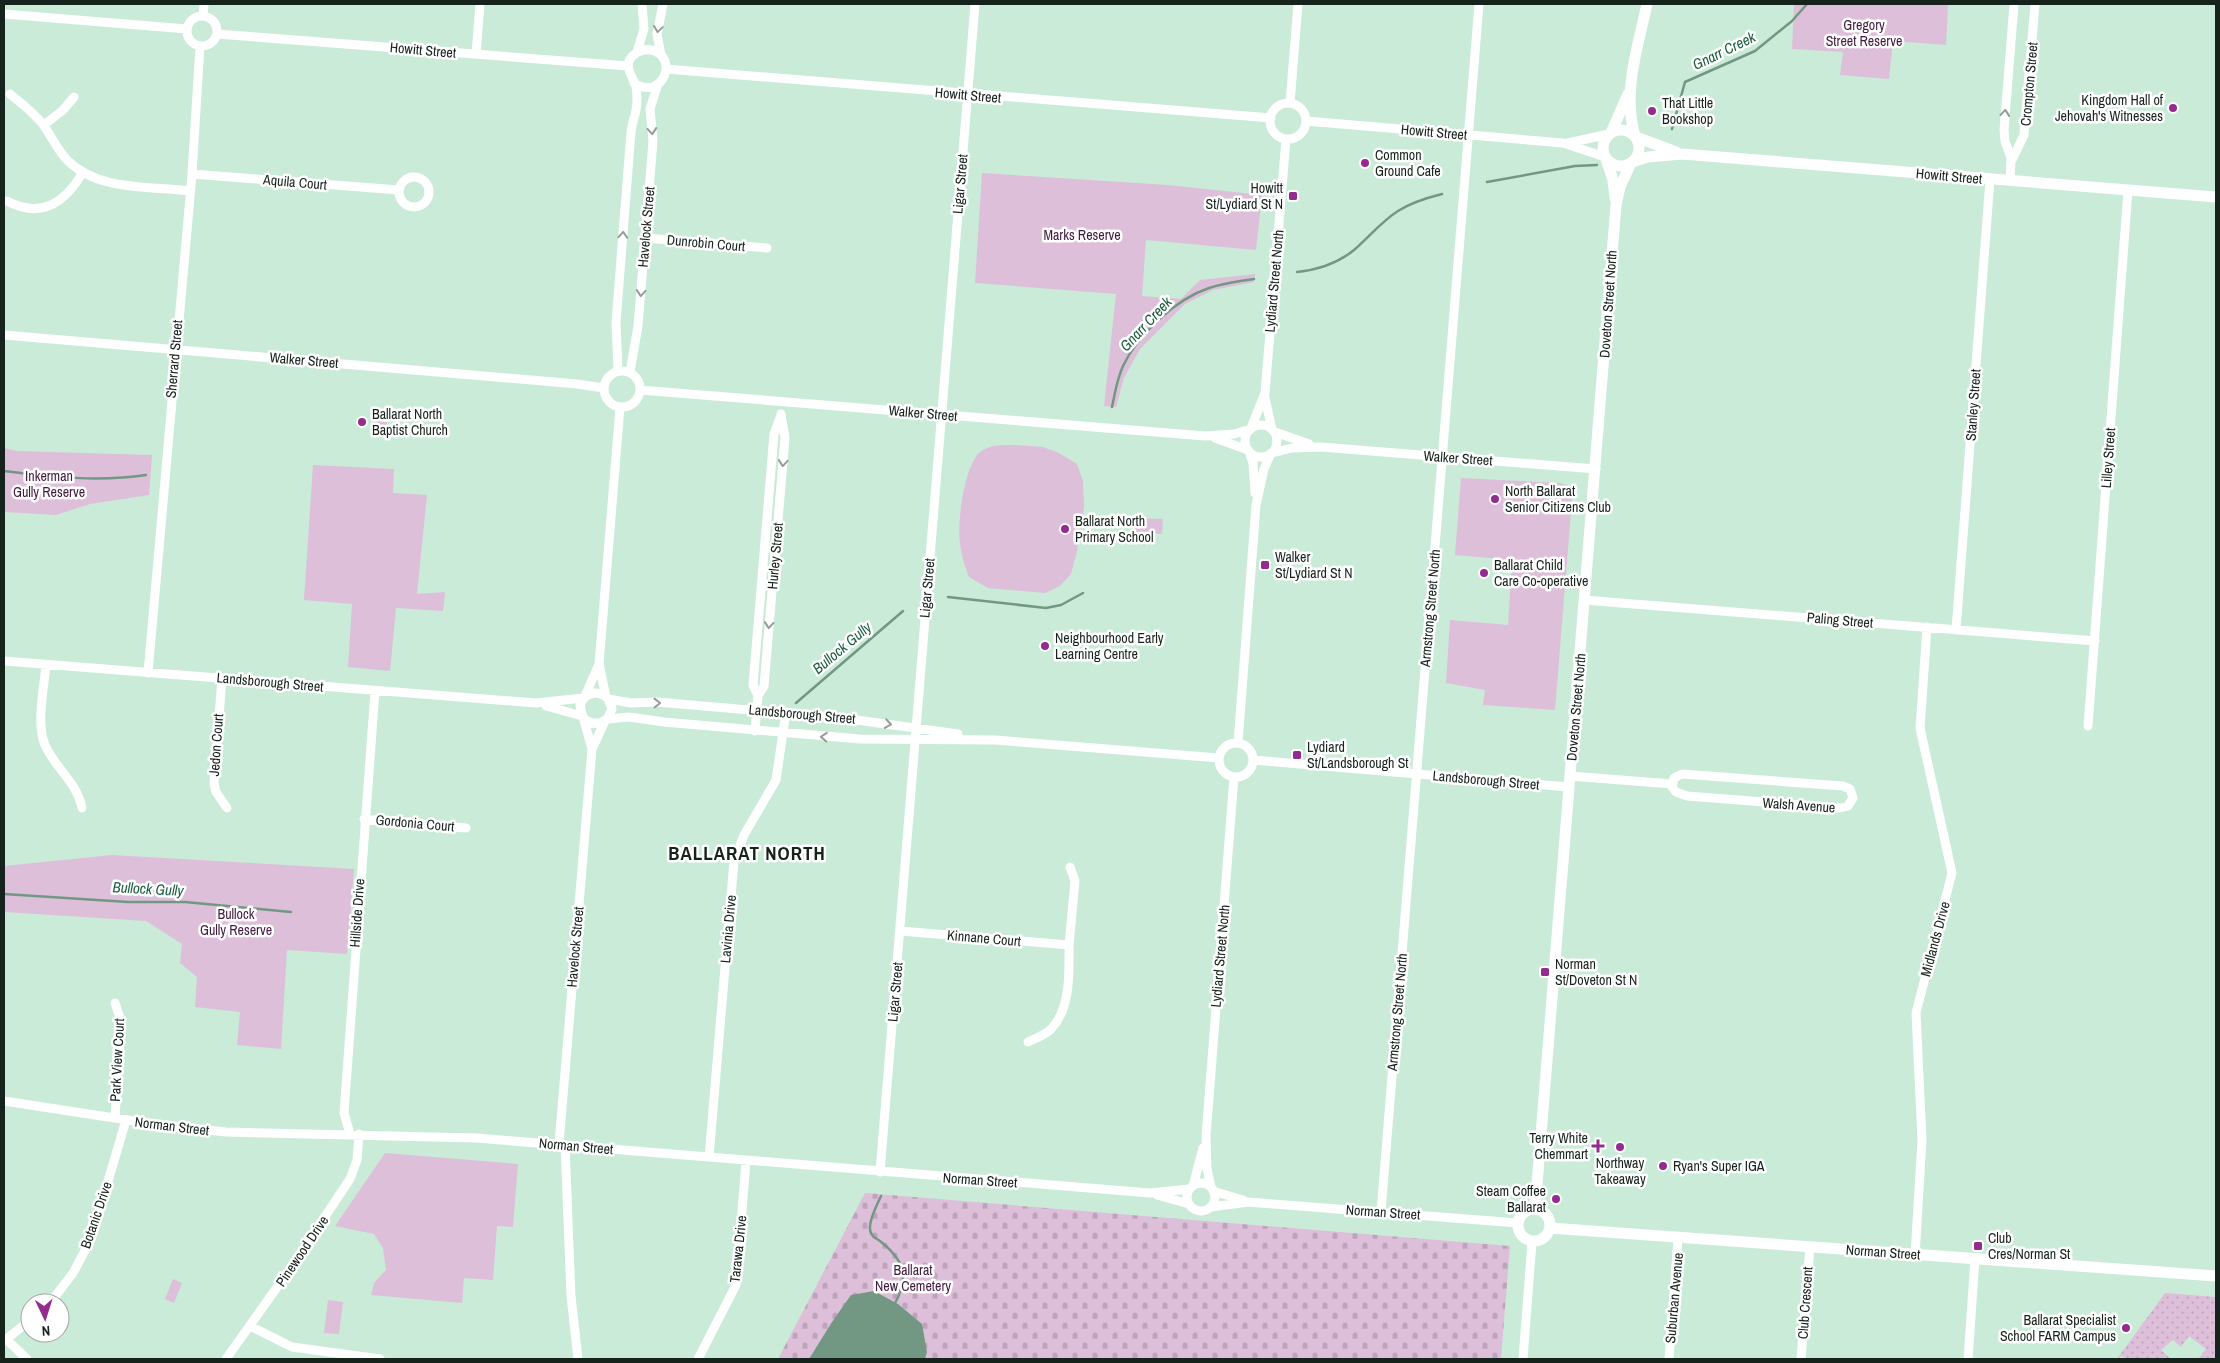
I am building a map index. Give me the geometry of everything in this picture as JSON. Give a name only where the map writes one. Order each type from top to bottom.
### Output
[{"type":"main road","points":[[1630,88],[1603,145],[1606,158],[1611,163],[1619,166],[1632,162],[1639,150],[1630,117],[1630,88],[1647,4]]},
{"type":"main road","points":[[1610,133],[1624,130],[1635,136]]},
{"type":"main road","name":"Howitt Street","points":[[1635,136],[1682,154]]},
{"type":"main road","name":"Howitt Street","points":[[1632,162],[1648,157],[1682,154],[2216,197]]},
{"type":"main road","name":"Doveton Street North","points":[[1606,158],[1613,180],[1616,205]]},
{"type":"main road","name":"Doveton Street North","points":[[1535,1209],[1616,205],[1620,188],[1632,162]]},
{"type":"main road","points":[[1535,1209],[1545,1213],[1550,1228],[1546,1237],[1537,1242],[1532,1242],[1523,1237],[1518,1224],[1526,1211],[1535,1209]]},
{"type":"main road","name":"Norman Street","points":[[1550,1228],[2216,1276]]},
{"type":"street","points":[[204,4],[204,16]]},
{"type":"street","points":[[476,54],[480,4]]},
{"type":"street","points":[[642,4],[644,29],[637,52],[630,59],[628,66],[634,83],[646,87],[658,84],[665,76],[665,61],[661,55],[657,34],[663,4]]},
{"type":"street","name":"Ligar Street","points":[[880,1172],[975,4]]},
{"type":"street","points":[[1290,103],[1298,4]]},
{"type":"street","name":"Armstrong Street North","points":[[1381,1212],[1478,4]]},
{"type":"street","name":"Crompton Street","points":[[2012,160],[2005,141],[2004,130],[2014,4]]},
{"type":"street","name":"Crompton Street","points":[[2010,181],[2012,160],[2024,135],[2035,4]]},
{"type":"street","points":[[4,14],[187,29]]},
{"type":"street","points":[[204,16],[214,22],[217,34],[212,43],[200,46],[190,41],[187,29],[192,19],[204,16]]},
{"type":"street","name":"Howitt Street","points":[[217,34],[628,66]]},
{"type":"street","name":"Sherrard Street","points":[[148,673],[189,190],[192,174],[200,46]]},
{"type":"street","points":[[637,52],[648,49],[661,55]]},
{"type":"street","name":"Howitt Street","points":[[666,69],[1270,118]]},
{"type":"street","name":"Havelock Street","points":[[618,371],[616,322],[631,132],[637,104],[634,83]]},
{"type":"street","name":"Havelock Street","points":[[630,372],[638,326],[653,141],[650,109],[658,84]]},
{"type":"street","points":[[10,94],[44,126],[68,161],[83,172],[114,183],[189,190]]},
{"type":"street","points":[[44,126],[63,110],[74,97]]},
{"type":"street","points":[[1290,103],[1302,109],[1306,121],[1301,133],[1296,137],[1286,138],[1277,135],[1273,130],[1270,118],[1280,105],[1290,103]]},
{"type":"street","name":"Howitt Street","points":[[1306,121],[1563,143],[1586,140],[1610,133]]},
{"type":"street","name":"Lydiard Street North","points":[[1251,429],[1265,393],[1286,138]]},
{"type":"street","name":"Howitt Street","points":[[1563,143],[1606,158]]},
{"type":"street","points":[[7,201],[28,210],[46,206],[68,194],[83,172]]},
{"type":"street","name":"Aquila Court","points":[[192,174],[399,190]]},
{"type":"street","name":"Stanley Street","points":[[1956,630],[1990,179]]},
{"type":"street","name":"Lilley Street","points":[[2088,726],[2128,190]]},
{"type":"street","name":"Dunrobin Court","points":[[645,238],[767,248]]},
{"type":"street","name":"Walker Street","points":[[4,335],[577,384],[604,388]]},
{"type":"street","points":[[618,371],[630,372],[638,380],[640,390],[639,396],[632,404],[620,407],[610,403],[604,388],[608,377],[618,371]]},
{"type":"street","name":"Walker Street","points":[[640,390],[1205,436],[1234,434],[1251,429]]},
{"type":"street","name":"Lydiard Street North","points":[[1265,393],[1274,431]]},
{"type":"street","name":"Hurley Street","points":[[755,731],[758,696],[754,685],[773,444],[775,429],[781,415],[782,402]]},
{"type":"street","points":[[599,664],[580,706],[583,717],[592,723],[606,720],[612,709],[607,698],[599,664],[620,407]]},
{"type":"street","points":[[1238,743],[1256,505],[1253,462],[1246,438],[1251,429],[1263,425],[1274,431],[1277,443],[1264,470],[1256,505]]},
{"type":"street","name":"Walker Street","points":[[1274,431],[1322,447]]},
{"type":"street","name":"Walker Street","points":[[1205,436],[1233,443],[1248,450]]},
{"type":"street","name":"Walker Street","points":[[1272,453],[1292,448],[1322,447],[1596,469]]},
{"type":"street","points":[[1248,450],[1260,457],[1272,453]]},
{"type":"street","name":"Paling Street","points":[[1584,600],[2095,641]]},
{"type":"street","name":"Midlands Drive","points":[[1915,1254],[1922,1140],[1916,1013],[1952,873],[1920,728],[1927,627]]},
{"type":"street","name":"Landsborough Street","points":[[4,661],[536,703],[584,697]]},
{"type":"street","points":[[46,664],[41,721],[42,737],[48,751],[75,787],[82,808]]},
{"type":"street","name":"Jedon Court","points":[[222,678],[214,784],[216,792],[228,808]]},
{"type":"street","name":"Hillside Drive","points":[[355,1134],[344,1113],[374,690]]},
{"type":"street","points":[[584,697],[594,692],[607,698]]},
{"type":"street","name":"Landsborough Street","points":[[607,698],[631,703],[657,702],[786,712],[995,740],[1219,758]]},
{"type":"street","name":"Landsborough Street","points":[[536,703],[583,717]]},
{"type":"street","name":"Lavinia Drive","points":[[709,1157],[734,861],[744,835],[776,780],[786,712]]},
{"type":"street","name":"Havelock Street","points":[[578,1359],[571,1296],[562,1145],[592,749],[583,717]]},
{"type":"street","name":"Landsborough Street","points":[[606,720],[629,717],[784,734],[860,739],[995,740]]},
{"type":"street","name":"Havelock Street","points":[[592,749],[606,720]]},
{"type":"street","points":[[1238,743],[1249,748],[1253,760],[1248,772],[1234,777],[1222,770],[1219,758],[1224,747],[1238,743]]},
{"type":"street","name":"Landsborough Street","points":[[1253,760],[1416,774],[1569,781]]},
{"type":"street","name":"Walsh Avenue","points":[[1682,774],[1843,786],[1850,789],[1853,798],[1850,805],[1843,808],[1810,806],[1687,796],[1676,792],[1672,784],[1674,778],[1682,774]]},
{"type":"street","name":"Lydiard Street North","points":[[1212,1189],[1207,1169],[1206,1136],[1234,777]]},
{"type":"street","name":"Walsh Avenue","points":[[1569,781],[1672,784]]},
{"type":"street","name":"Gordonia Court","points":[[364,819],[466,828]]},
{"type":"street","points":[[1028,1042],[1052,1028],[1061,1013],[1066,998],[1075,881],[1070,867]]},
{"type":"street","name":"Kinnane Court","points":[[900,931],[1069,945]]},
{"type":"street","name":"Park View Court","points":[[114,1118],[121,1020],[115,1002]]},
{"type":"street","name":"Norman Street","points":[[4,1101],[126,1120],[226,1132],[476,1138],[1150,1193],[1189,1204]]},
{"type":"street","name":"Botanic Drive","points":[[58,1293],[73,1273],[91,1239],[126,1120]]},
{"type":"street","name":"Pinewood Drive","points":[[226,1359],[353,1175],[357,1160],[355,1134]]},
{"type":"street","name":"Lydiard Street North","points":[[1191,1187],[1206,1136]]},
{"type":"street","name":"Tarawa Drive","points":[[698,1359],[736,1285],[746,1161]]},
{"type":"street","points":[[1202,1183],[1212,1189],[1215,1199],[1211,1207],[1200,1211],[1193,1209],[1189,1204],[1187,1196],[1191,1187],[1202,1183]]},
{"type":"street","name":"Norman Street","points":[[1150,1193],[1191,1187]]},
{"type":"street","name":"Norman Street","points":[[1212,1189],[1248,1202]]},
{"type":"street","name":"Norman Street","points":[[1211,1207],[1248,1202],[1518,1224]]},
{"type":"street","name":"Suburban Avenue","points":[[1669,1359],[1678,1238]]},
{"type":"street","points":[[1523,1359],[1532,1242]]},
{"type":"street","name":"Club Crescent","points":[[1801,1359],[1810,1247]]},
{"type":"street","points":[[1968,1359],[1975,1259]]},
{"type":"street","points":[[250,1326],[292,1347],[346,1358],[380,1359]]},
{"type":"street","points":[[20,1328],[5,1340],[27,1359]]},
{"type":"green space","name":"Gregory Street Reserve","points":[[1796,4],[1948,4],[1946,45],[1893,41],[1889,79],[1840,75],[1843,52],[1792,49],[1794,6]]},
{"type":"green space","name":"Marks Reserve","points":[[982,173],[1168,185],[1262,195],[1256,250],[1146,240],[1142,296],[1181,299],[1200,280],[1255,274],[1254,282],[1213,290],[1185,304],[1140,349],[1124,378],[1116,407],[1104,406],[1116,294],[975,283]]},
{"type":"green space","points":[[374,421],[387,422],[386,436],[373,435]]},
{"type":"green space","points":[[1016,445],[1043,447],[1059,453],[1077,464],[1083,481],[1084,507],[1077,551],[1071,574],[1060,586],[1045,593],[988,588],[969,577],[961,552],[959,534],[961,510],[969,471],[974,460],[979,453],[987,448]]},
{"type":"green space","name":"Inkerman Gully Reserve","points":[[4,448],[16,451],[152,455],[149,495],[90,504],[56,515],[4,512]]},
{"type":"green space","points":[[313,465],[394,469],[393,493],[427,495],[417,594],[445,592],[443,611],[396,608],[390,671],[348,667],[352,604],[304,600]]},
{"type":"green space","points":[[1461,478],[1560,483],[1573,487],[1555,710],[1483,705],[1485,690],[1446,683],[1450,620],[1508,625],[1512,560],[1455,555]]},
{"type":"green space","points":[[1136,518],[1163,519],[1162,534],[1135,532]]},
{"type":"green space","name":"Bullock Gully Reserve","points":[[112,855],[354,869],[347,954],[287,950],[281,1049],[237,1045],[240,1012],[195,1007],[197,977],[180,963],[182,944],[146,921],[4,912],[4,866]]},
{"type":"green space","points":[[385,1153],[518,1164],[513,1227],[497,1226],[493,1280],[464,1278],[462,1303],[371,1295],[374,1283],[386,1270],[383,1248],[374,1234],[335,1226]]},
{"type":"green space","name":"Ballarat New Cemetery","points":[[865,1193],[1510,1246],[1501,1359],[778,1359]]},
{"type":"green space","points":[[173,1279],[182,1283],[174,1303],[165,1299]]},
{"type":"green space","points":[[2165,1293],[2216,1297],[2216,1359],[2198,1359],[2206,1349],[2189,1336],[2181,1347],[2173,1340],[2161,1350],[2171,1359],[2127,1359],[2122,1356],[2117,1359]]},
{"type":"green space","points":[[328,1300],[343,1302],[339,1334],[324,1333]]},
{"type":"shaded area","points":[[874,1291],[898,1304],[922,1324],[927,1352],[925,1359],[809,1359],[851,1295]]},
{"type":"waterway","name":"Gnarr Creek","points":[[1672,129],[1685,82],[1755,51],[1792,21],[1807,4]]},
{"type":"waterway","name":"Gnarr Creek","points":[[1487,182],[1575,166],[1597,165]]},
{"type":"waterway","name":"Gnarr Creek","points":[[1297,272],[1320,268],[1341,259],[1398,211],[1419,201],[1442,194]]},
{"type":"waterway","name":"Gnarr Creek","points":[[1112,407],[1123,366],[1138,342],[1159,319],[1196,293],[1220,285],[1254,279]]},
{"type":"waterway","points":[[4,471],[57,477],[111,478],[146,475]]},
{"type":"waterway","name":"Bullock Gully","points":[[948,597],[1046,608],[1061,605],[1083,593]]},
{"type":"waterway","name":"Bullock Gully","points":[[796,703],[903,611]]},
{"type":"waterway","name":"Bullock Gully","points":[[4,894],[128,902],[185,902],[291,912]]},
{"type":"waterway","name":"Gnarr Creek","points":[[881,1196],[872,1217],[870,1231],[873,1236],[888,1248],[900,1263],[903,1278],[902,1286],[894,1305]]},
{"type":"place","name":"Kingdom Hall of Jehovah's Witnesses","points":[[2173,108]]},
{"type":"place","name":"That Little Bookshop","points":[[1652,111]]},
{"type":"place","name":"Common Ground Cafe","points":[[1365,163]]},
{"type":"place","name":"Howitt St/Lydiard St N","points":[[1293,196]]},
{"type":"place","name":"Ballarat North Baptist Church","points":[[362,422]]},
{"type":"place","name":"North Ballarat Senior Citizens Club","points":[[1495,499]]},
{"type":"place","name":"Ballarat North Primary School","points":[[1065,529]]},
{"type":"place","name":"Walker St/Lydiard St N","points":[[1265,565]]},
{"type":"place","name":"Ballarat Child Care Co-operative","points":[[1484,573]]},
{"type":"place","name":"Neighbourhood Early Learning Centre","points":[[1045,646]]},
{"type":"place","name":"Lydiard St/Landsborough St","points":[[1297,755]]},
{"type":"place","name":"Norman St/Doveton St N","points":[[1545,972]]},
{"type":"place","name":"Terry White Chemmart","points":[[1598,1146]]},
{"type":"place","name":"Northway Takeaway","points":[[1620,1147]]},
{"type":"place","name":"Ryan's Super IGA","points":[[1663,1166]]},
{"type":"place","name":"Steam Coffee Ballarat","points":[[1556,1199]]},
{"type":"place","name":"Club Cres/Norman St","points":[[1978,1246]]},
{"type":"place","name":"Ballarat Specialist School FARM Campus","points":[[2126,1328]]},
{"type":"district","name":"BALLARAT NORTH","points":[[747,853]]}]
